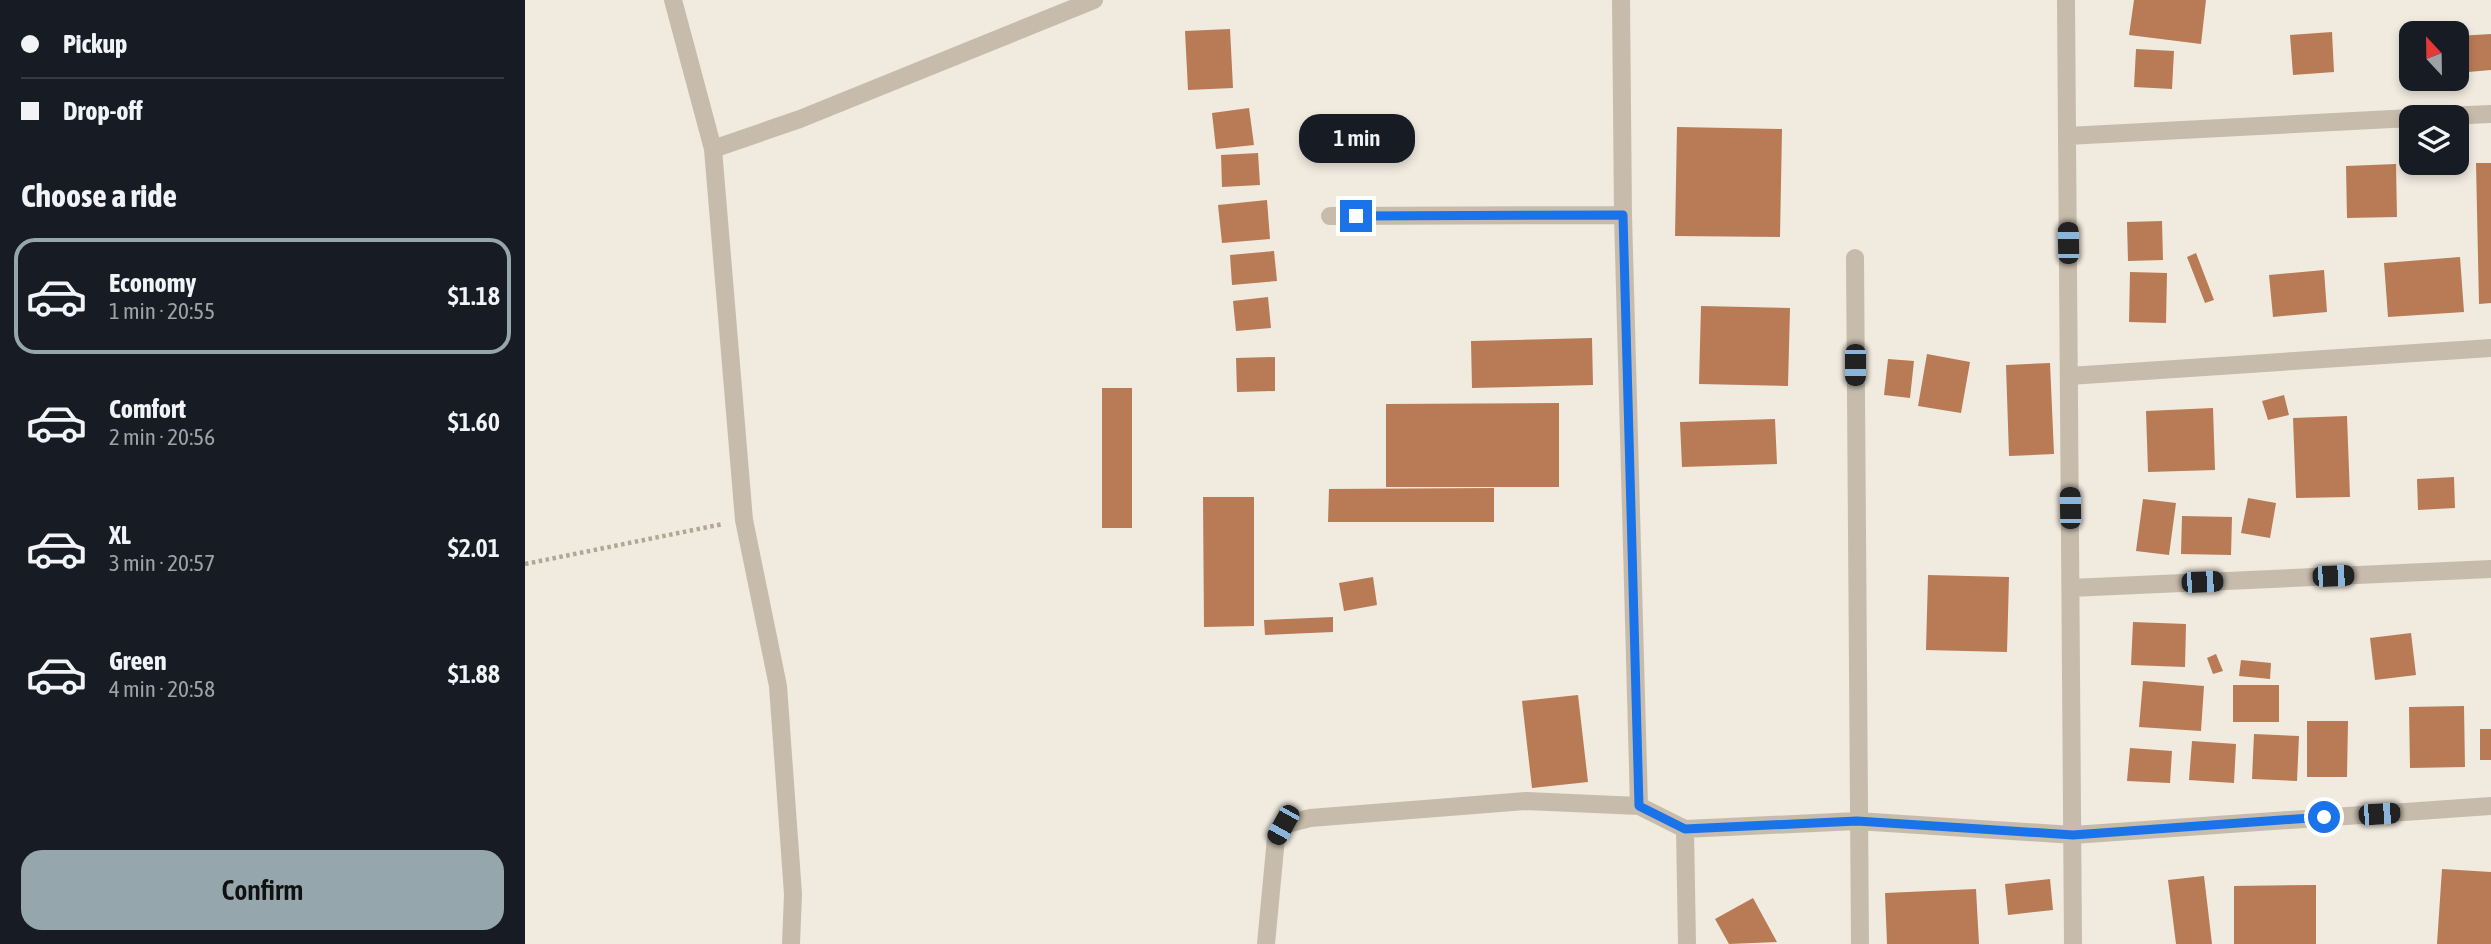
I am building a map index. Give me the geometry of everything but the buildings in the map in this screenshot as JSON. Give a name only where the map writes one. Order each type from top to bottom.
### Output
[{"type":"street","points":[[673,0],[713,149],[744,520],[778,687],[793,894],[791,944]]},
{"type":"street","points":[[713,149],[800,119],[1094,0]]},
{"type":"street","points":[[1621,0],[1623,215],[1639,806]]},
{"type":"street","points":[[2066,0],[2073,944]]},
{"type":"street","points":[[2469,115],[2491,114]]},
{"type":"street","points":[[2067,136],[2399,119]]},
{"type":"street","points":[[1329,216],[1623,215]]},
{"type":"street","points":[[1855,258],[1857,821],[1860,944]]},
{"type":"street","points":[[2069,376],[2491,348]]},
{"type":"street","points":[[2071,588],[2491,569]]},
{"type":"street","points":[[1266,944],[1276,838],[1283,825],[1310,818],[1526,801],[1639,806],[1685,829],[1857,821],[2073,835],[2491,806]]},
{"type":"street","points":[[1685,829],[1687,944]]},
{"type":"path","points":[[525,564],[744,520]]},
{"type":"route","points":[[1356,216],[1623,215],[1639,806],[1685,829],[1857,821],[2073,835],[2324,817]]}]
